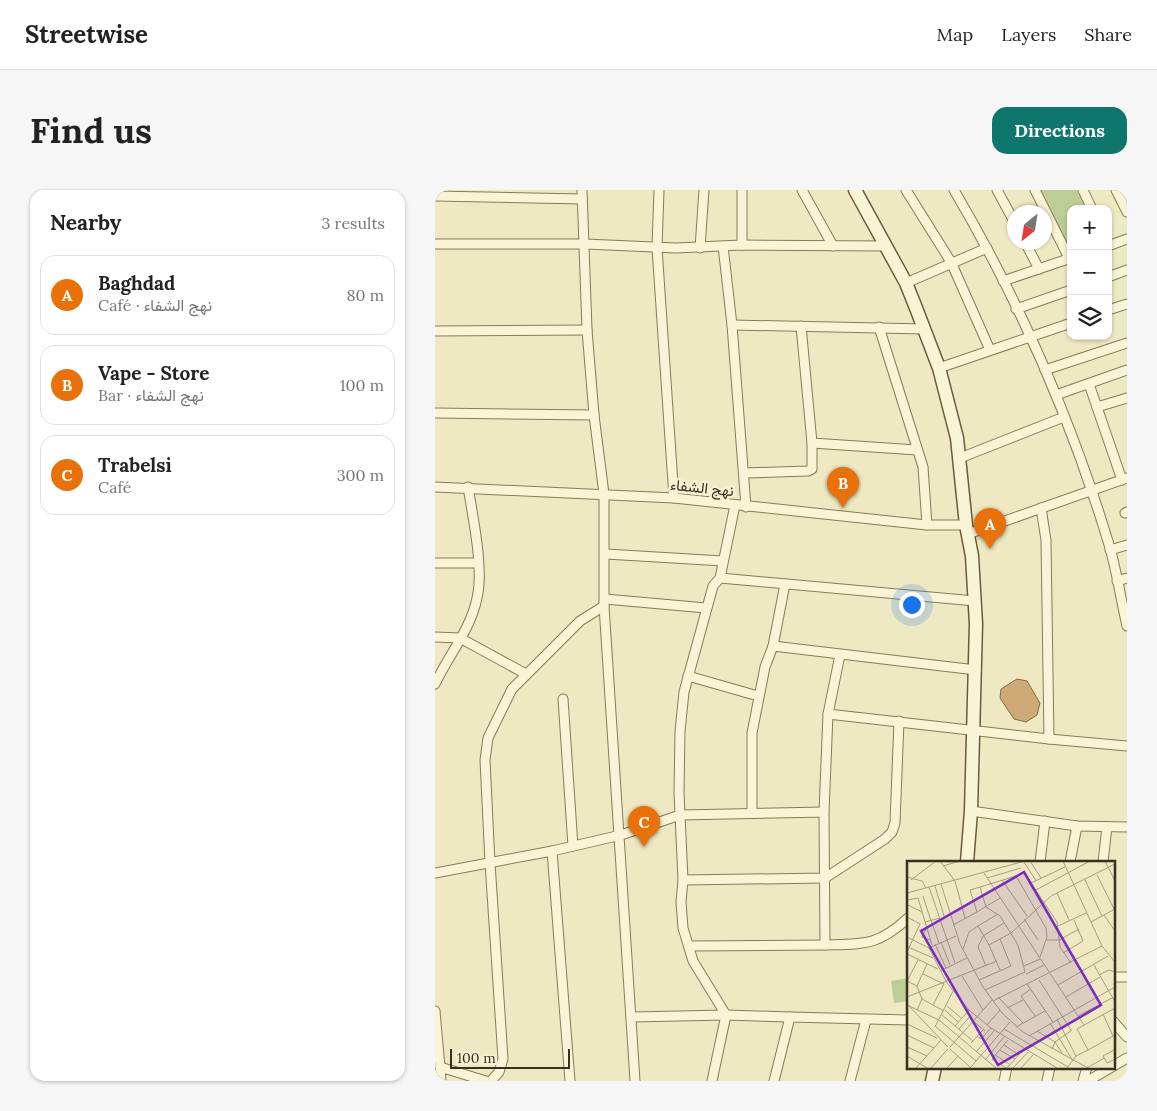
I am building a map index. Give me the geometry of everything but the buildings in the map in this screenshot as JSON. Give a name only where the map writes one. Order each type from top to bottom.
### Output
[{"type":"street","points":[[659,190],[657,248],[674,498]]},
{"type":"street","points":[[700,248],[704,190]]},
{"type":"street","points":[[742,190],[742,245]]},
{"type":"street","points":[[802,190],[833,246]]},
{"type":"street","points":[[855,190],[906,284],[925,329],[939,368],[957,438],[967,530],[972,556],[975,600],[971,812],[967,861]]},
{"type":"street","points":[[906,190],[951,262],[990,350]]},
{"type":"street","points":[[997,190],[1007,208]]},
{"type":"street","points":[[1035,190],[1067,252]]},
{"type":"street","points":[[1083,190],[1090,205]]},
{"type":"street","points":[[1116,190],[1127,212]]},
{"type":"street","points":[[957,191],[987,248],[1056,395],[1111,550],[1127,626]]},
{"type":"street","points":[[435,196],[582,195],[587,330],[594,415],[604,494],[605,603],[635,1081]]},
{"type":"street","points":[[1112,243],[1127,239]]},
{"type":"street","points":[[435,244],[585,244],[657,248],[700,248],[742,245],[886,246]]},
{"type":"street","points":[[723,246],[732,325],[746,507]]},
{"type":"street","points":[[906,284],[951,262],[987,248]]},
{"type":"street","points":[[1029,250],[1039,269]]},
{"type":"street","points":[[1003,281],[1067,259]]},
{"type":"street","points":[[1112,276],[1127,270]]},
{"type":"street","points":[[1016,309],[1067,291]]},
{"type":"street","points":[[1112,309],[1127,304]]},
{"type":"street","points":[[939,368],[1067,324]]},
{"type":"street","points":[[732,325],[925,329]]},
{"type":"street","points":[[744,472],[808,471],[812,469],[814,464],[801,326]]},
{"type":"street","points":[[879,327],[923,467],[927,525]]},
{"type":"street","points":[[435,331],[587,330]]},
{"type":"street","points":[[1045,370],[1127,343]]},
{"type":"street","points":[[1056,395],[1127,370]]},
{"type":"street","points":[[1089,384],[1125,479]]},
{"type":"street","points":[[1097,407],[1126,400]]},
{"type":"street","points":[[435,413],[594,415]]},
{"type":"street","points":[[960,458],[1064,417]]},
{"type":"street","points":[[813,443],[917,450]]},
{"type":"street","name":"نهج الشفاء","points":[[435,487],[468,487],[674,498],[967,530],[1041,508],[1125,479]]},
{"type":"street","points":[[435,684],[460,638],[477,599],[479,584],[468,487]]},
{"type":"street","points":[[712,1081],[726,1015],[693,961],[683,928],[679,731],[688,676],[713,586],[720,578],[735,505]]},
{"type":"street","points":[[1041,508],[1046,540],[1049,739]]},
{"type":"street","points":[[1111,550],[1127,545]]},
{"type":"street","points":[[606,554],[723,561]]},
{"type":"street","points":[[435,563],[477,563]]},
{"type":"street","points":[[720,578],[975,600]]},
{"type":"street","points":[[1117,581],[1127,578]]},
{"type":"street","points":[[752,813],[752,733],[758,696],[773,646],[785,584]]},
{"type":"street","points":[[491,1081],[499,1072],[503,1058],[490,863],[485,760],[487,738],[512,688],[580,621],[605,603],[706,608]]},
{"type":"street","points":[[435,637],[460,638],[526,674]]},
{"type":"street","points":[[773,646],[975,670]]},
{"type":"street","points":[[825,945],[824,812],[828,714],[840,655]]},
{"type":"street","points":[[688,676],[758,696]]},
{"type":"street","points":[[563,700],[573,846]]},
{"type":"street","points":[[828,714],[1127,746]]},
{"type":"street","points":[[683,880],[825,878],[885,839],[892,832],[895,823],[899,721]]},
{"type":"street","points":[[435,872],[552,851],[621,835],[680,815],[824,812]]},
{"type":"street","points":[[971,812],[1077,826],[1127,827]]},
{"type":"street","points":[[1040,861],[1045,822]]},
{"type":"street","points":[[1070,861],[1077,826]]},
{"type":"street","points":[[1103,861],[1107,827]]},
{"type":"street","points":[[552,851],[569,1081]]},
{"type":"street","points":[[689,946],[865,944],[884,938],[907,919]]},
{"type":"street","points":[[435,1011],[441,1081]]},
{"type":"street","points":[[632,1017],[726,1015],[907,1020]]},
{"type":"street","points":[[774,1081],[790,1017]]},
{"type":"street","points":[[850,1081],[866,1020]]},
{"type":"street","points":[[1115,1023],[1127,1037]]},
{"type":"street","points":[[1115,1065],[1127,1058]]},
{"type":"street","points":[[440,1067],[487,1081]]},
{"type":"street","points":[[932,1081],[935,1068]]},
{"type":"street","points":[[1004,1081],[1007,1068]]},
{"type":"street","points":[[1047,1081],[1050,1068]]},
{"type":"street","points":[[1083,1081],[1087,1068]]},
{"type":"street","points":[[1088,1081],[1110,1068]]},
{"type":"green space","points":[[1038,190],[1077,190],[1085,205],[1067,205],[1067,244],[1052,216],[1052,205],[1046,205]]},
{"type":"green space","points":[[907,978],[907,1001],[894,1003],[891,981]]},
{"type":"place","name":"Vape - Store","points":[[843,508]]},
{"type":"place","name":"Baghdad","points":[[990,549]]},
{"type":"place","name":"Trabelsi","points":[[644,847]]}]
